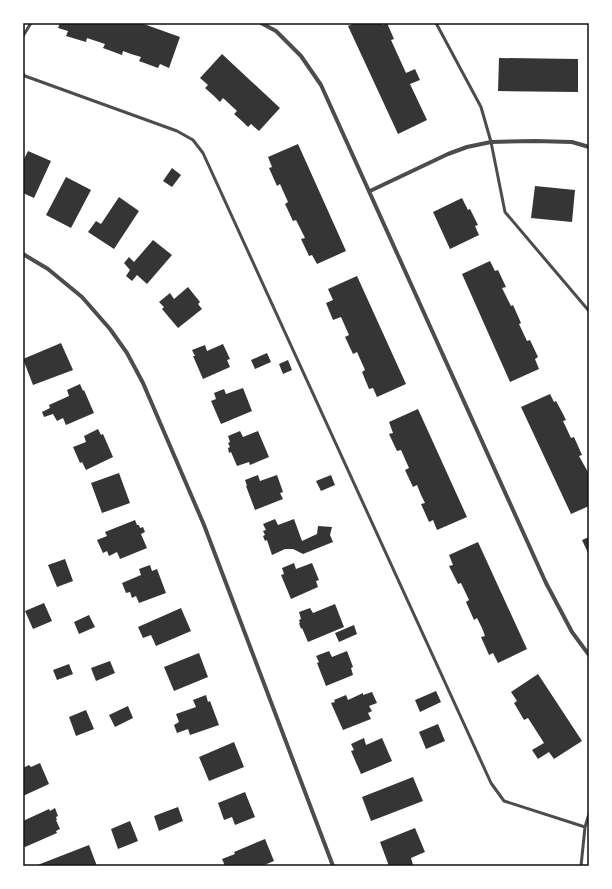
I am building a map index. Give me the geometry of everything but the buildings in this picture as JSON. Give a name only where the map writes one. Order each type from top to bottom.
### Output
[{"type":"street","points":[[261,23],[276,32],[296,51],[321,85],[546,583],[572,632],[589,655]]},
{"type":"street","points":[[370,191],[448,154],[467,147],[491,142],[572,142],[589,147]]},
{"type":"street","points":[[23,254],[48,269],[82,297],[110,329],[127,353],[143,383],[204,525],[333,866]]},
{"type":"lane","points":[[23,36],[31,23]]},
{"type":"lane","points":[[436,23],[480,107],[491,142],[505,212],[589,311]]},
{"type":"lane","points":[[23,74],[177,131],[193,140],[203,153],[491,783],[504,801],[585,827]]},
{"type":"lane","points":[[581,866],[585,827],[589,814]]}]
